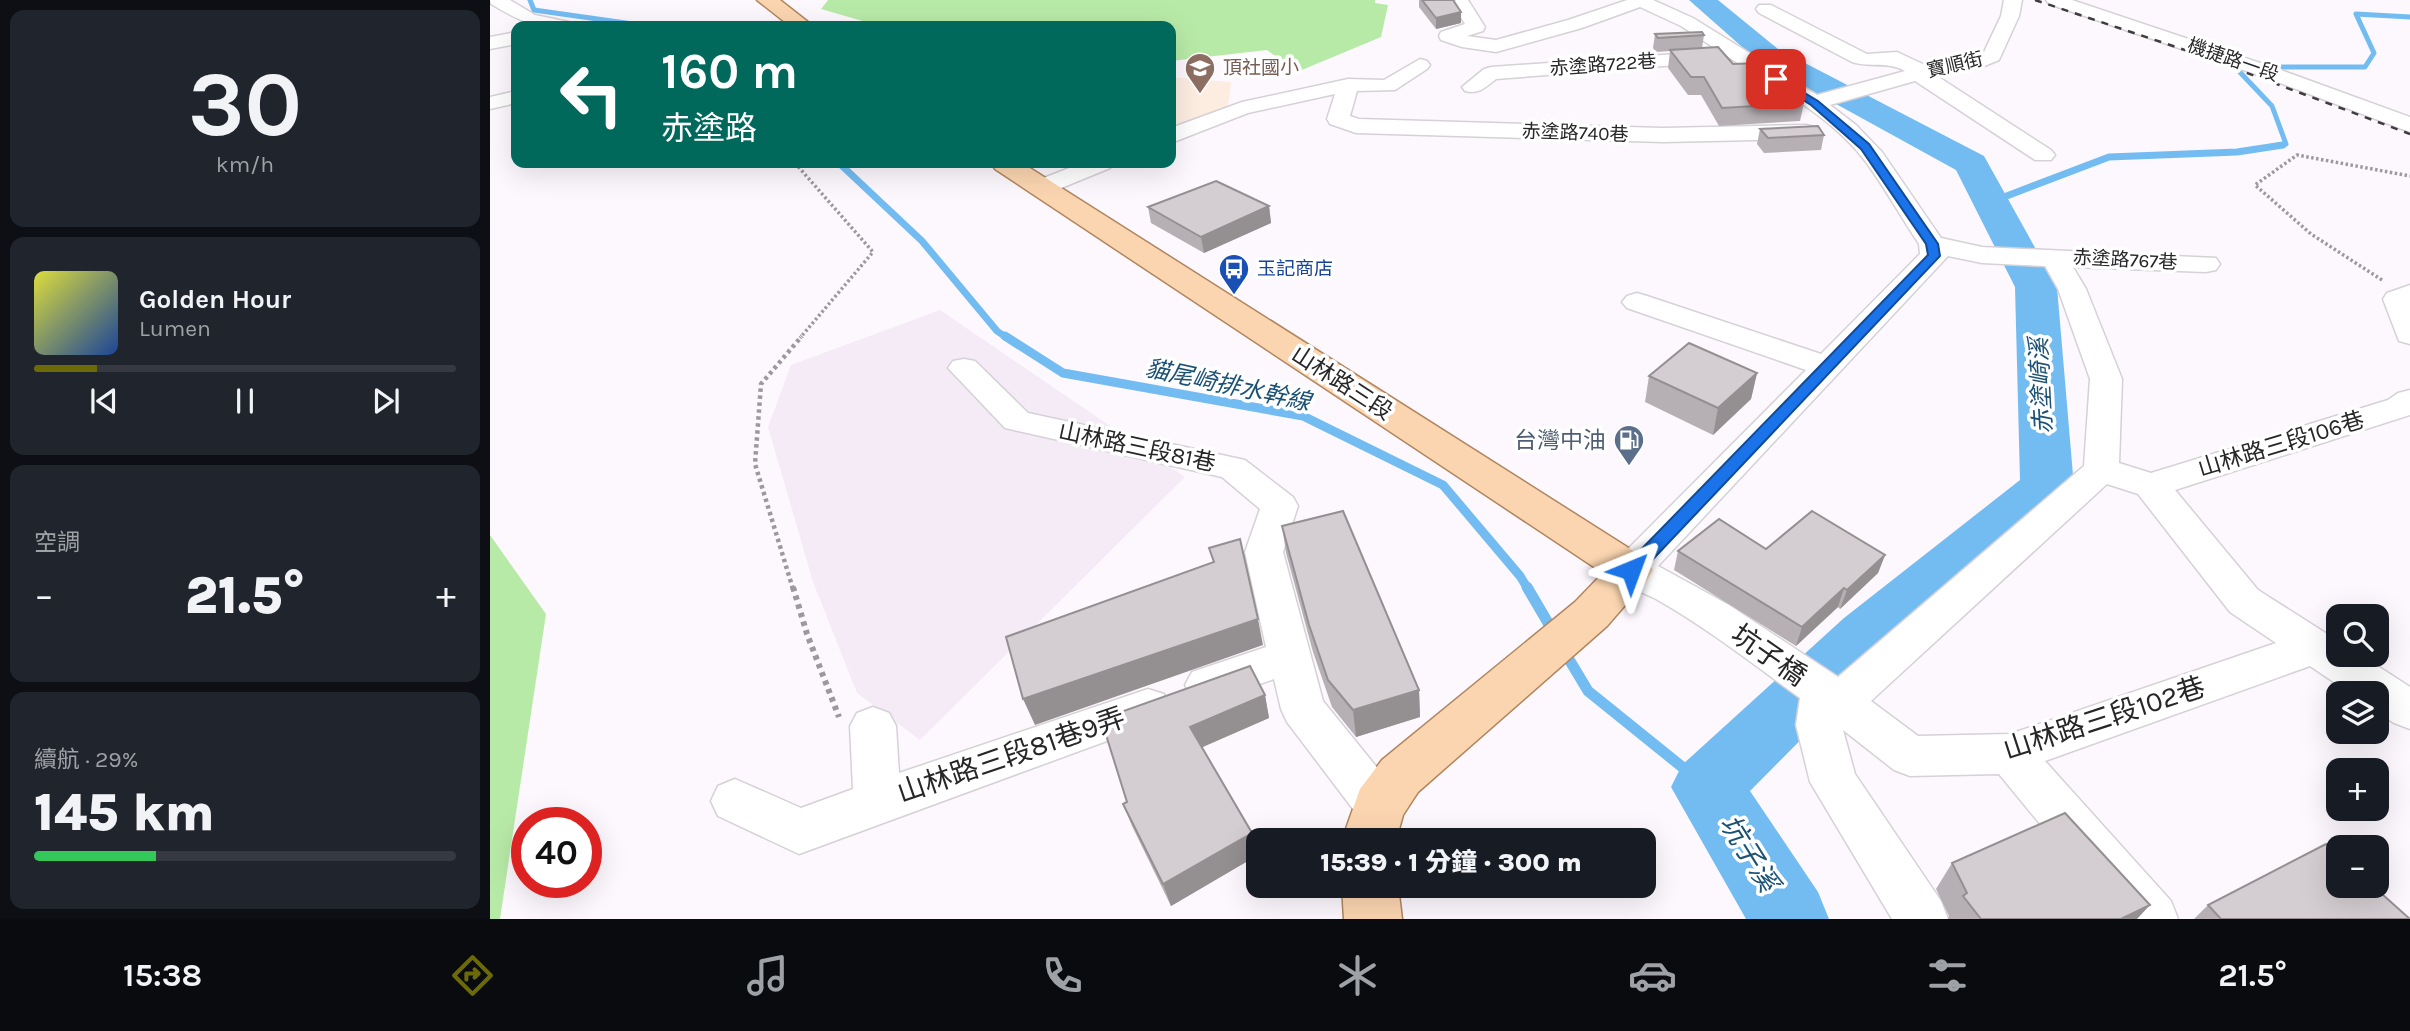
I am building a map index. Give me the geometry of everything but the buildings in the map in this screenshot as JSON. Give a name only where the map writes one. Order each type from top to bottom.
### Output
[{"type":"main road","points":[[767,0],[796,21]]},
{"type":"main road","name":"山林路三段","points":[[1011,168],[1631,570]]},
{"type":"main road","points":[[1374,823],[1400,776],[1591,614],[1631,570]]},
{"type":"main road","points":[[1371,898],[1373,919]]},
{"type":"street","points":[[497,0],[529,19],[538,21]]},
{"type":"street","points":[[1462,4],[1476,27],[1448,36],[1469,43],[1496,46],[1575,24],[1640,0],[1687,22],[1820,101],[1874,157],[1932,244],[1934,256],[1631,570]]},
{"type":"street","name":"寶順街","points":[[1820,101],[1922,73],[1975,63],[1992,56],[2010,16],[2013,0]]},
{"type":"street","name":"機捷路一段","points":[[2055,0],[2265,71],[2410,125]]},
{"type":"street","points":[[1765,9],[1859,58],[1897,58],[2043,155]]},
{"type":"street","points":[[490,43],[511,39]]},
{"type":"street","name":"赤塗路722巷","points":[[1472,87],[1491,73],[1738,54]]},
{"type":"street","points":[[1176,134],[1242,108],[1348,85],[1388,86],[1420,65]]},
{"type":"street","points":[[1242,80],[1242,108]]},
{"type":"street","name":"赤塗路740巷","points":[[1348,85],[1338,119],[1356,126],[1726,136],[1848,130]]},
{"type":"street","points":[[490,103],[511,98]]},
{"type":"street","points":[[1041,188],[1090,168]]},
{"type":"street","name":"赤塗路767巷","points":[[1932,244],[1982,255],[2206,264]]},
{"type":"street","points":[[1922,919],[1834,782],[1819,726],[1832,698],[2101,470],[2106,379],[2072,289],[2049,257]]},
{"type":"street","points":[[2407,294],[2397,299],[2410,335]]},
{"type":"street","points":[[1637,302],[1829,367]]},
{"type":"street","name":"山林路三段81巷","points":[[964,368],[1017,421],[1233,468],[1280,506],[1264,552],[1303,709],[1374,823]]},
{"type":"street","name":"山林路三段106巷","points":[[2151,485],[2400,407],[2410,400]]},
{"type":"street","points":[[2101,470],[2151,485],[2244,601],[2410,710]]},
{"type":"street","name":"坑子橋","points":[[1631,570],[1715,616],[1832,698]]},
{"type":"street","name":"山林路三段102巷","points":[[1832,698],[1910,757],[2010,754],[2315,647]]},
{"type":"street","name":"山林路三段81巷9弄","points":[[735,801],[799,831],[1289,656]]},
{"type":"street","points":[[873,726],[877,802]]},
{"type":"street","points":[[2010,754],[2152,919]]},
{"type":"path","points":[[2407,294],[2311,234],[2255,185],[2297,155],[2410,176]]},
{"type":"path","points":[[800,168],[873,252],[761,384],[755,464],[807,634],[838,717],[873,726]]},
{"type":"shaded area","name":"頂社國小","points":[[1176,77],[1231,82],[1228,107],[1176,132]]},
{"type":"shaded area","points":[[940,310],[1185,477],[920,740],[857,693],[813,582],[768,427],[791,365]]},
{"type":"green space","points":[[828,0],[1375,0],[1375,3],[1388,5],[1381,37],[1297,72],[1267,50],[1176,60],[1176,21],[863,21],[821,9]]},
{"type":"green space","points":[[490,535],[546,614],[517,807],[511,807],[511,846],[500,919],[490,919]]},
{"type":"waterway","name":"貓尾崎排水幹線","points":[[530,0],[534,10],[612,21]]},
{"type":"waterway","name":"赤塗崎溪","points":[[1702,0],[1768,55],[1971,164],[2036,287],[2047,487],[1866,635],[1707,787],[1790,919]]},
{"type":"waterway","points":[[2260,67],[2365,67],[2374,53],[2356,14],[2410,17]]},
{"type":"waterway","points":[[2246,67],[2235,67],[2272,106],[2286,144],[2272,146]]},
{"type":"waterway","points":[[1991,202],[2109,157],[2237,152],[2283,145]]},
{"type":"waterway","name":"貓尾崎排水幹線","points":[[844,168],[922,241],[997,331],[1007,338]]},
{"type":"waterway","name":"貓尾崎排水幹線","points":[[1005,336],[1063,373],[1303,416],[1443,485],[1528,589]]},
{"type":"waterway","name":"貓尾崎排水幹線","points":[[1527,587],[1554,633]]},
{"type":"waterway","name":"貓尾崎排水幹線","points":[[1564,651],[1588,691],[1707,787]]},
{"type":"railway","points":[[2035,0],[2191,52],[2410,134]]},
{"type":"place","name":"頂社國小","points":[[1200,95]]},
{"type":"place","name":"玉記商店","points":[[1234,296]]},
{"type":"place","name":"台灣中油","points":[[1629,467]]},
{"type":"route","points":[[1631,570],[1934,256],[1932,244],[1865,146],[1814,103],[1776,79]]},
{"type":"water label","name":"坑子溪","points":[[1749,853]]}]
